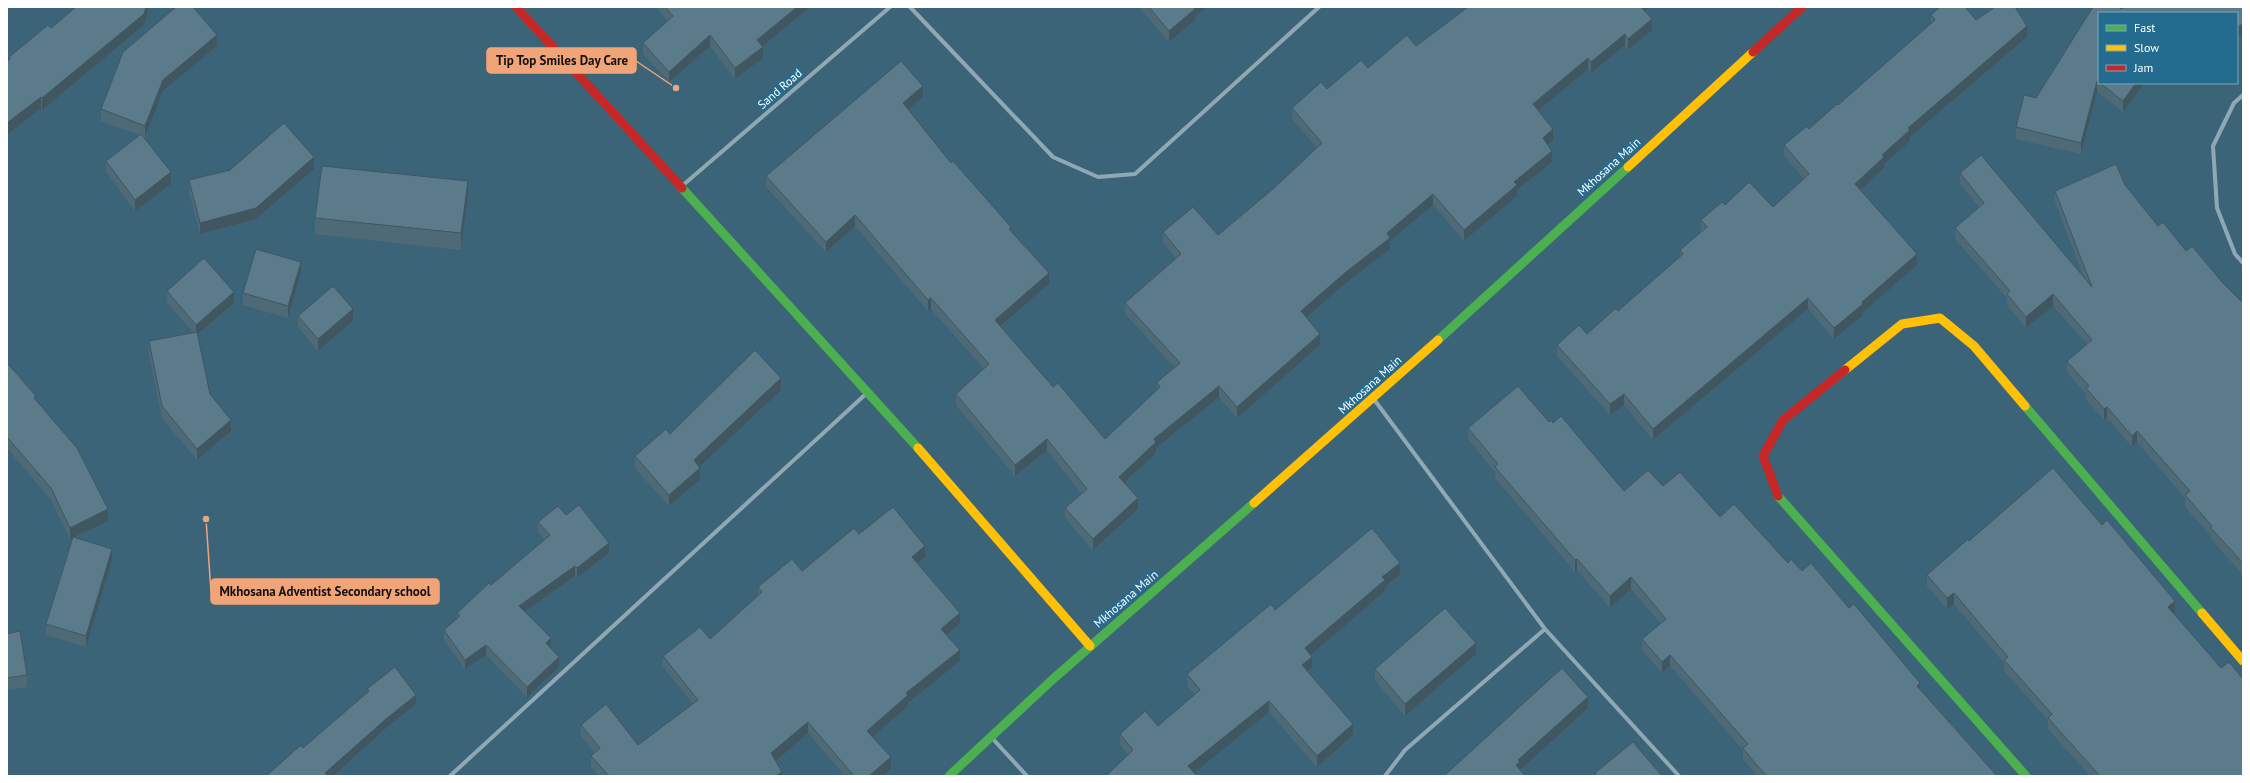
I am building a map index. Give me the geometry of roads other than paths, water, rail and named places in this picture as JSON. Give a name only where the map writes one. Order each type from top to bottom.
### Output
[{"type":"street","points":[[516,7],[868,391],[1090,646]]},
{"type":"street","name":"Sand Road","points":[[682,187],[890,7]]},
{"type":"street","points":[[910,7],[1053,157],[1098,177],[1135,174],[1319,7]]},
{"type":"street","name":"Mkhosana Main","points":[[949,776],[990,736],[1090,646],[1373,398],[1802,7]]},
{"type":"street","points":[[2243,95],[2234,103],[2213,146],[2217,208],[2235,254],[2243,263]]},
{"type":"street","points":[[2026,776],[1775,493],[1763,456],[1784,420],[1902,324],[1940,318],[1974,346],[2243,660]]},
{"type":"street","points":[[450,776],[868,391]]},
{"type":"street","points":[[1373,398],[1545,629],[1679,776]]},
{"type":"street","points":[[1385,776],[1405,750],[1545,629]]},
{"type":"street","points":[[990,736],[1027,776]]},
{"type":"place","name":"Tip Top Smiles Day Care","points":[[676,88]]},
{"type":"place","name":"Mkhosana Adventist Secondary school","points":[[206,519]]}]
